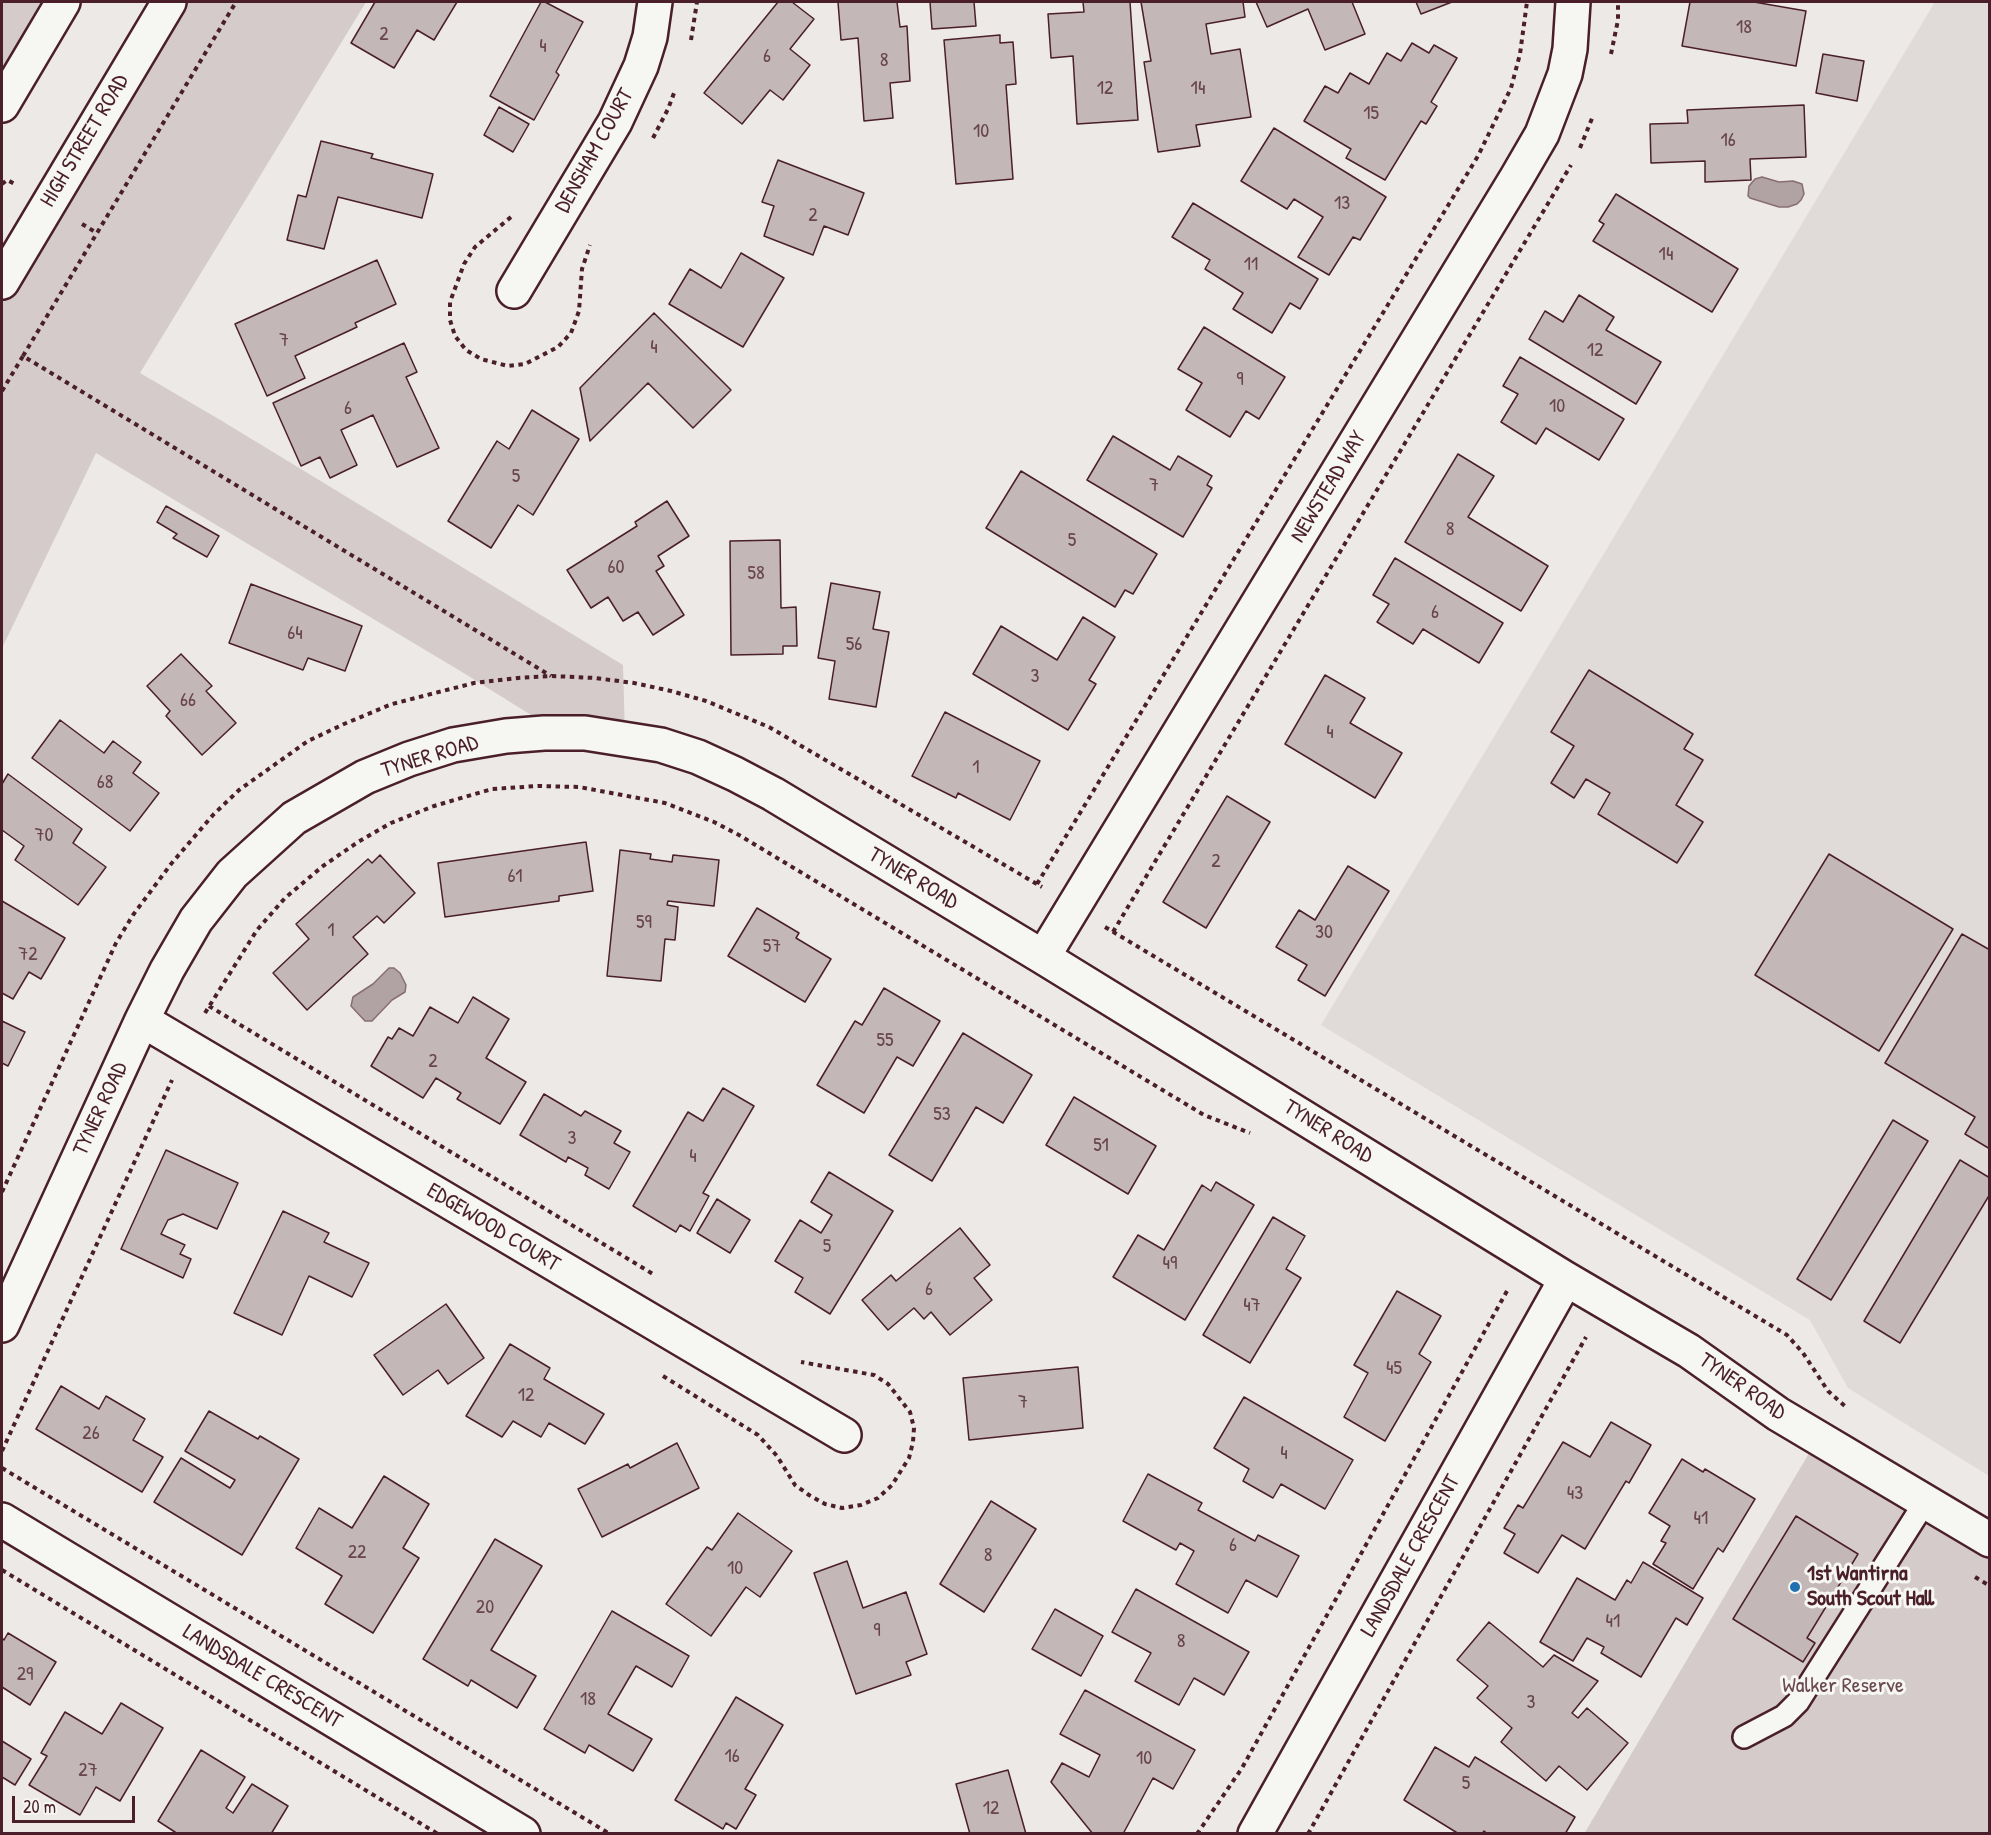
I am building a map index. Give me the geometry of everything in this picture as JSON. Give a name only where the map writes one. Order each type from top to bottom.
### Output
[{"type":"street","points":[[2,105],[63,2]]},
{"type":"street","name":"HIGH STREET ROAD","points":[[2,282],[169,2]]},
{"type":"street","name":"DENSHAM COURT","points":[[514,291],[615,122],[641,66],[650,37],[655,2]]},
{"type":"street","name":"NEWSTEAD WAY","points":[[1043,957],[1542,134],[1565,74],[1570,49],[1573,2]]},
{"type":"street","name":"TYNER ROAD","points":[[2,1324],[142,1020],[196,920],[232,874],[294,818],[365,777],[409,759],[453,746],[506,736],[585,733],[661,746],[707,761],[773,794],[1689,1351],[1779,1414],[1989,1540]]},
{"type":"street","name":"EDGEWOOD COURT","points":[[142,1020],[844,1436]]},
{"type":"street","name":"LANDSDALE CRESCENT","points":[[1255,1833],[1566,1278]]},
{"type":"street","name":"LANDSDALE CRESCENT","points":[[2,1520],[523,1833]]},
{"type":"lane","points":[[1744,1737],[1784,1716],[1797,1702],[1925,1502]]},
{"type":"path","points":[[2,391],[236,2]]},
{"type":"path","points":[[1037,884],[1478,156],[1511,88],[1520,54],[1527,2]]},
{"type":"path","points":[[2,184],[7,180],[22,189]]},
{"type":"path","points":[[74,220],[97,233]]},
{"type":"path","points":[[22,356],[552,676]]},
{"type":"path","points":[[2,1192],[116,944],[150,889],[213,815],[239,790],[308,741],[392,704],[474,683],[552,676],[634,683],[706,701],[751,719],[796,741],[1048,890]]},
{"type":"path","points":[[204,1014],[257,930],[285,898],[323,866],[358,842],[391,823],[434,806],[492,789],[538,786],[579,787],[665,803],[714,822],[1204,1115],[1259,1138]]},
{"type":"path","points":[[1102,925],[1787,1335],[1803,1353],[1828,1390],[1854,1413]]},
{"type":"path","points":[[2,1451],[176,1071]]},
{"type":"path","points":[[1197,1833],[1242,1768],[1507,1290],[1517,1296]]},
{"type":"path","points":[[1308,1833],[1586,1337]]},
{"type":"path","points":[[2,1468],[610,1833]]},
{"type":"path","points":[[2,1570],[438,1833]]},
{"type":"shaded area","points":[[1935,2],[1989,2],[1989,1476],[1848,1388],[1810,1320],[1321,1025]]},
{"type":"shaded area","points":[[1762,177],[1779,182],[1793,181],[1802,184],[1804,194],[1797,204],[1788,207],[1779,207],[1750,198],[1748,196],[1749,186],[1755,179]]},
{"type":"shaded area","points":[[389,968],[394,968],[400,973],[406,985],[405,992],[392,1000],[372,1021],[365,1021],[351,1006],[353,997],[373,984]]},
{"type":"green space","points":[[2,2],[63,2],[2,105]]},
{"type":"green space","points":[[169,2],[366,2],[140,373],[623,665],[625,739],[560,733],[96,453],[2,648],[2,282]]},
{"type":"green space","name":"Walker Reserve","points":[[1818,1438],[1989,1540],[1989,1833],[1584,1834]]},
{"type":"building","points":[[375,2],[457,2],[434,40],[417,30],[394,68],[351,43]]},
{"type":"building","points":[[541,2],[583,22],[556,72],[559,75],[534,120],[490,96]]},
{"type":"building","points":[[778,2],[792,2],[814,19],[790,49],[810,65],[783,100],[770,90],[742,124],[704,93]]},
{"type":"building","points":[[838,2],[897,2],[900,27],[907,26],[910,81],[890,83],[893,118],[864,121],[858,38],[841,40]]},
{"type":"building","points":[[930,2],[974,2],[976,26],[932,29]]},
{"type":"building","points":[[1083,2],[1130,2],[1138,120],[1077,124],[1073,56],[1051,58],[1048,14],[1084,12]]},
{"type":"building","points":[[1141,2],[1243,2],[1245,17],[1206,24],[1211,54],[1240,49],[1251,117],[1196,125],[1200,146],[1158,152],[1144,62],[1151,61]]},
{"type":"building","points":[[1256,2],[1352,2],[1365,34],[1325,50],[1308,9],[1267,27]]},
{"type":"building","points":[[1416,2],[1452,2],[1421,14]]},
{"type":"building","points":[[1690,2],[1754,2],[1806,11],[1796,66],[1682,46]]},
{"type":"building","points":[[1000,35],[1000,43],[1013,42],[1016,84],[1006,85],[1013,179],[956,184],[944,40]]},
{"type":"building","points":[[1412,43],[1429,53],[1434,45],[1457,58],[1431,102],[1437,106],[1426,124],[1421,121],[1385,180],[1346,158],[1351,149],[1304,121],[1325,86],[1338,93],[1350,73],[1369,84],[1387,53],[1401,61]]},
{"type":"building","points":[[1823,54],[1864,61],[1857,101],[1816,93]]},
{"type":"building","points":[[1804,105],[1806,157],[1750,159],[1751,180],[1705,182],[1705,161],[1651,163],[1650,124],[1688,123],[1687,110]]},
{"type":"building","points":[[499,107],[529,124],[513,152],[484,135]]},
{"type":"building","points":[[1274,128],[1386,197],[1360,240],[1353,237],[1329,275],[1298,257],[1323,217],[1294,199],[1287,209],[1241,181]]},
{"type":"building","points":[[321,141],[373,154],[371,158],[433,174],[422,218],[338,197],[324,249],[287,240],[298,195],[306,197]]},
{"type":"building","points":[[778,160],[864,193],[848,235],[824,226],[813,255],[764,236],[774,206],[762,202]]},
{"type":"building","points":[[1616,194],[1738,269],[1712,312],[1593,241],[1604,224],[1599,221]]},
{"type":"building","points":[[1193,203],[1318,279],[1300,309],[1290,303],[1272,333],[1233,309],[1243,293],[1205,269],[1210,260],[1172,237]]},
{"type":"building","points":[[741,253],[784,278],[743,347],[669,304],[690,269],[721,288]]},
{"type":"building","points":[[377,260],[396,304],[355,323],[357,327],[295,356],[305,378],[267,396],[235,324]]},
{"type":"building","points":[[1579,295],[1614,317],[1606,330],[1661,362],[1636,404],[1529,339],[1545,311],[1563,322]]},
{"type":"building","points":[[654,313],[731,390],[693,428],[648,383],[590,441],[580,388]]},
{"type":"building","points":[[1204,327],[1285,377],[1259,419],[1246,411],[1230,437],[1186,410],[1202,383],[1178,369]]},
{"type":"building","points":[[404,343],[417,372],[406,377],[439,448],[397,467],[373,415],[341,430],[357,465],[330,478],[320,457],[301,466],[273,403]]},
{"type":"building","points":[[1520,357],[1624,419],[1599,460],[1546,428],[1536,444],[1501,422],[1518,394],[1503,386]]},
{"type":"building","points":[[532,410],[579,439],[533,515],[518,505],[491,548],[448,521],[497,441],[509,449]]},
{"type":"building","points":[[1113,436],[1170,470],[1178,456],[1212,476],[1207,485],[1212,488],[1183,537],[1087,480]]},
{"type":"building","points":[[1458,454],[1494,476],[1468,517],[1548,566],[1521,611],[1405,542]]},
{"type":"building","points":[[1021,471],[1157,554],[1133,594],[1125,590],[1115,607],[986,528]]},
{"type":"building","points":[[667,501],[689,536],[658,556],[664,566],[656,571],[684,615],[653,635],[638,612],[623,621],[608,597],[591,608],[567,570],[637,526],[635,522]]},
{"type":"building","points":[[166,506],[219,536],[207,557],[173,538],[177,534],[157,522]]},
{"type":"building","points":[[780,540],[781,608],[796,607],[797,646],[783,646],[783,654],[731,655],[730,541]]},
{"type":"building","points":[[1395,558],[1503,623],[1479,663],[1423,629],[1413,644],[1377,622],[1389,604],[1373,595]]},
{"type":"building","points":[[831,583],[880,592],[873,629],[889,632],[876,707],[829,699],[835,661],[818,658]]},
{"type":"building","points":[[251,584],[362,626],[345,671],[308,658],[303,670],[229,643]]},
{"type":"building","points":[[1083,617],[1115,637],[1089,680],[1096,684],[1068,730],[973,674],[1001,626],[1057,660]]},
{"type":"building","points":[[181,654],[212,686],[206,691],[236,723],[202,755],[166,716],[170,711],[147,686]]},
{"type":"building","points":[[1589,670],[1693,734],[1684,749],[1703,760],[1676,805],[1703,822],[1677,863],[1598,814],[1610,793],[1586,779],[1574,798],[1551,783],[1574,746],[1551,732]]},
{"type":"building","points":[[1325,675],[1365,698],[1350,723],[1402,753],[1375,798],[1285,744]]},
{"type":"building","points":[[945,712],[1040,761],[1010,820],[958,793],[956,798],[912,776]]},
{"type":"building","points":[[60,720],[104,753],[113,741],[141,762],[133,773],[159,793],[130,831],[32,758]]},
{"type":"building","points":[[8,774],[82,829],[73,843],[106,867],[78,905],[15,860],[24,846],[2,830],[2,784]]},
{"type":"building","points":[[1227,796],[1270,822],[1206,928],[1163,902]]},
{"type":"building","points":[[586,842],[593,891],[559,896],[559,901],[445,917],[438,863]]},
{"type":"building","points":[[620,850],[651,854],[650,859],[672,862],[673,855],[719,860],[714,906],[668,901],[667,905],[678,907],[675,940],[665,939],[661,981],[607,976]]},
{"type":"building","points":[[1829,854],[1953,929],[1879,1051],[1755,975]]},
{"type":"building","points":[[380,855],[415,893],[384,923],[377,916],[353,937],[368,954],[307,1010],[273,973],[309,939],[296,924],[368,859],[372,863]]},
{"type":"building","points":[[1348,866],[1389,891],[1325,996],[1298,980],[1307,965],[1276,947],[1299,910],[1315,920]]},
{"type":"building","points":[[2,901],[65,938],[41,979],[29,972],[13,999],[2,993]]},
{"type":"building","points":[[757,908],[799,933],[796,938],[831,959],[805,1002],[728,956]]},
{"type":"building","points":[[1962,934],[1990,950],[1990,1149],[1965,1134],[1975,1117],[1885,1063]]},
{"type":"building","points":[[884,988],[940,1021],[913,1066],[897,1057],[864,1113],[817,1085],[855,1021],[862,1025]]},
{"type":"building","points":[[473,997],[509,1019],[486,1058],[526,1082],[500,1124],[457,1099],[461,1093],[436,1078],[423,1098],[371,1066],[388,1037],[392,1039],[399,1028],[413,1036],[430,1007],[458,1023]]},
{"type":"building","points":[[2,1021],[25,1032],[8,1066],[2,1063]]},
{"type":"building","points":[[963,1033],[1032,1075],[1003,1123],[976,1107],[932,1181],[889,1155]]},
{"type":"building","points":[[723,1088],[754,1106],[703,1193],[709,1196],[690,1231],[680,1225],[676,1232],[633,1206],[688,1112],[703,1121]]},
{"type":"building","points":[[544,1094],[581,1116],[585,1111],[621,1131],[614,1143],[630,1152],[609,1189],[585,1175],[588,1168],[568,1157],[566,1162],[520,1135]]},
{"type":"building","points":[[1074,1097],[1156,1146],[1128,1194],[1046,1145]]},
{"type":"building","points":[[1893,1120],[1928,1141],[1831,1300],[1797,1279]]},
{"type":"building","points":[[166,1150],[238,1183],[217,1229],[183,1214],[168,1220],[161,1234],[185,1245],[180,1254],[191,1259],[183,1278],[121,1249]]},
{"type":"building","points":[[1960,1160],[1990,1178],[1990,1194],[1900,1343],[1864,1321]]},
{"type":"building","points":[[829,1172],[893,1211],[830,1314],[795,1292],[803,1278],[775,1261],[800,1220],[821,1233],[832,1215],[811,1202]]},
{"type":"building","points":[[1216,1182],[1254,1205],[1185,1320],[1113,1277],[1138,1235],[1164,1250],[1202,1185],[1211,1191]]},
{"type":"building","points":[[717,1199],[750,1220],[730,1253],[697,1233]]},
{"type":"building","points":[[283,1211],[329,1233],[324,1242],[369,1263],[352,1297],[309,1276],[282,1335],[234,1313]]},
{"type":"building","points":[[1273,1217],[1305,1236],[1286,1269],[1301,1278],[1250,1363],[1203,1335]]},
{"type":"building","points":[[960,1228],[990,1265],[974,1278],[992,1300],[950,1335],[931,1312],[924,1319],[914,1308],[888,1330],[862,1300],[891,1275],[896,1281]]},
{"type":"building","points":[[1397,1291],[1441,1316],[1419,1354],[1431,1362],[1385,1441],[1344,1417],[1368,1373],[1354,1365]]},
{"type":"building","points":[[446,1304],[484,1358],[448,1384],[438,1370],[403,1395],[374,1355]]},
{"type":"building","points":[[510,1344],[550,1368],[544,1379],[604,1414],[585,1444],[549,1423],[541,1437],[513,1421],[502,1437],[466,1416]]},
{"type":"building","points":[[1078,1367],[1083,1428],[969,1440],[963,1378]]},
{"type":"building","points":[[61,1386],[99,1409],[106,1396],[145,1419],[133,1440],[163,1457],[142,1492],[36,1429]]},
{"type":"building","points":[[1244,1397],[1353,1460],[1325,1509],[1281,1484],[1273,1498],[1243,1481],[1249,1469],[1214,1448]]},
{"type":"building","points":[[209,1411],[258,1439],[260,1436],[299,1459],[242,1555],[154,1502],[181,1458],[230,1488],[235,1480],[185,1451]]},
{"type":"building","points":[[1611,1422],[1651,1445],[1629,1483],[1626,1481],[1585,1549],[1562,1535],[1538,1573],[1504,1553],[1515,1534],[1504,1528],[1518,1505],[1523,1508],[1563,1442],[1590,1457]]},
{"type":"building","points":[[677,1443],[699,1488],[602,1537],[578,1489],[628,1464],[630,1468]]},
{"type":"building","points":[[1682,1459],[1703,1472],[1705,1469],[1755,1499],[1723,1552],[1718,1548],[1693,1589],[1653,1564],[1666,1543],[1661,1541],[1670,1526],[1649,1513]]},
{"type":"building","points":[[1148,1474],[1202,1503],[1198,1510],[1255,1541],[1258,1535],[1299,1556],[1277,1597],[1246,1580],[1228,1613],[1176,1584],[1194,1551],[1180,1543],[1176,1550],[1123,1521]]},
{"type":"building","points":[[384,1476],[429,1504],[403,1548],[419,1558],[373,1633],[325,1604],[342,1576],[296,1548],[319,1508],[352,1528]]},
{"type":"building","points":[[991,1501],[1036,1529],[984,1612],[940,1584]]},
{"type":"building","points":[[738,1513],[792,1551],[760,1597],[746,1587],[711,1636],[666,1604],[707,1547],[712,1550]]},
{"type":"building","name":"1st Wantirna South Scout Hall","points":[[1796,1516],[1858,1554],[1807,1638],[1815,1643],[1803,1662],[1733,1619]]},
{"type":"building","points":[[495,1539],[542,1566],[491,1650],[536,1676],[517,1708],[471,1680],[468,1686],[423,1659]]},
{"type":"building","points":[[847,1561],[863,1608],[906,1592],[927,1654],[906,1662],[911,1675],[856,1694],[814,1573]]},
{"type":"building","points":[[1643,1562],[1703,1598],[1687,1625],[1676,1618],[1641,1677],[1601,1653],[1604,1647],[1587,1638],[1573,1661],[1540,1642],[1577,1578],[1615,1600],[1627,1580],[1631,1583]]},
{"type":"building","points":[[1136,1589],[1249,1652],[1224,1695],[1194,1678],[1179,1705],[1135,1681],[1151,1653],[1112,1632]]},
{"type":"building","points":[[1055,1609],[1103,1636],[1081,1676],[1032,1649]]},
{"type":"building","points":[[612,1611],[689,1656],[672,1687],[636,1666],[608,1714],[652,1739],[633,1771],[589,1745],[585,1753],[544,1729]]},
{"type":"building","points":[[1489,1622],[1543,1667],[1554,1655],[1598,1681],[1572,1713],[1578,1718],[1587,1708],[1628,1743],[1587,1790],[1559,1766],[1546,1781],[1501,1742],[1512,1728],[1477,1698],[1488,1686],[1457,1660]]},
{"type":"building","points":[[8,1633],[56,1662],[30,1705],[2,1687],[2,1638],[4,1640]]},
{"type":"building","points":[[1085,1690],[1195,1750],[1173,1789],[1153,1778],[1123,1834],[1093,1834],[1051,1782],[1062,1763],[1089,1777],[1100,1755],[1060,1734]]},
{"type":"building","points":[[736,1697],[783,1725],[745,1789],[756,1795],[736,1829],[726,1823],[723,1829],[675,1800]]},
{"type":"building","points":[[121,1703],[163,1728],[120,1801],[96,1787],[80,1815],[29,1785],[47,1756],[41,1753],[65,1712],[102,1734]]},
{"type":"building","points":[[2,1741],[31,1759],[15,1785],[2,1777]]},
{"type":"building","points":[[1435,1747],[1469,1767],[1475,1757],[1575,1817],[1565,1834],[1488,1834],[1484,1831],[1482,1834],[1459,1834],[1404,1800]]},
{"type":"building","points":[[201,1750],[245,1777],[226,1808],[233,1813],[252,1784],[288,1806],[271,1834],[178,1834],[158,1821]]},
{"type":"building","points":[[1008,1770],[1026,1834],[970,1834],[956,1784]]},
{"type":"place","name":"1st Wantirna South Scout Hall","points":[[1795,1587]]}]
